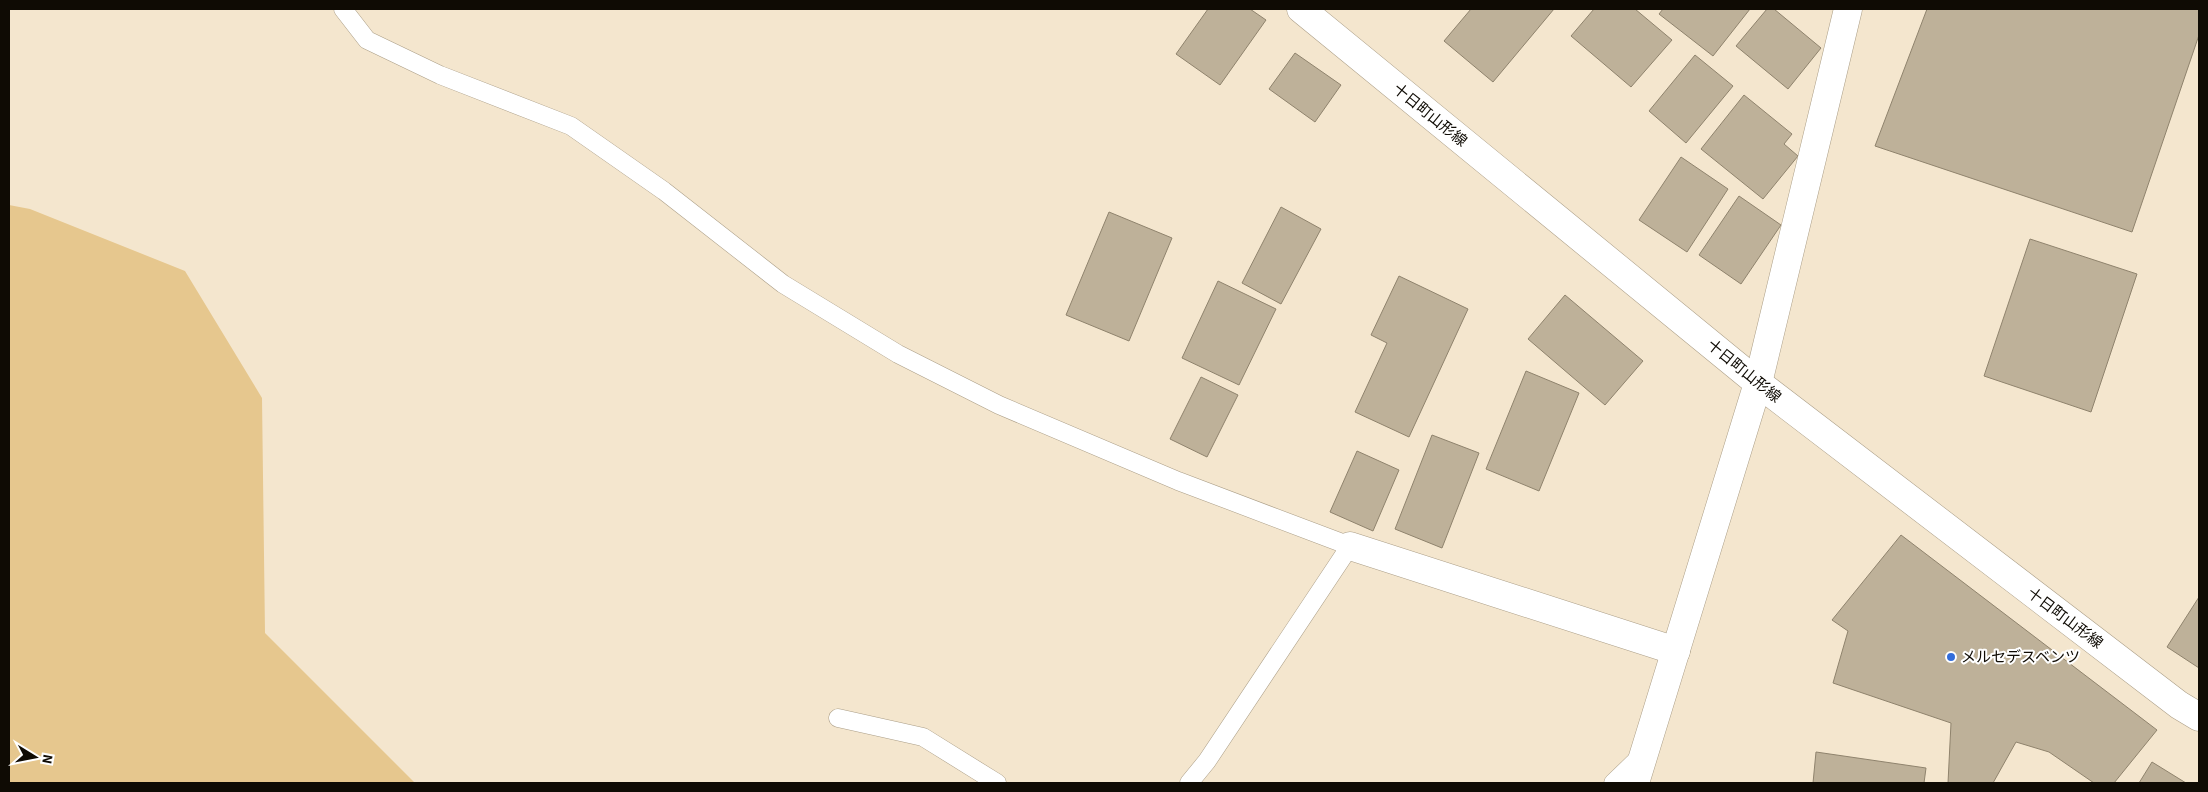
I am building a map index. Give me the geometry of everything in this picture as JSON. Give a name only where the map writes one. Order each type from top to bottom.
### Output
[{"type":"street","name":"十日町山形線","points":[[1301,9],[1758,383],[2179,706],[2199,717]]},
{"type":"street","points":[[1635,783],[1758,383],[1848,9]]},
{"type":"street","points":[[1350,546],[1676,651]]},
{"type":"lane","points":[[343,9],[367,40],[440,75],[571,126],[664,191],[782,284],[898,354],[999,405],[1178,482],[1350,546],[1207,761],[1189,783]]},
{"type":"lane","points":[[838,718],[923,736],[997,783]]},
{"type":"lane","points":[[1613,783],[1645,752]]},
{"type":"shaded area","points":[[9,205],[30,209],[185,271],[262,398],[265,633],[415,783],[9,783]]},
{"type":"building","points":[[1208,9],[1250,9],[1266,20],[1220,85],[1176,54]]},
{"type":"building","points":[[1471,9],[1554,9],[1493,82],[1444,41]]},
{"type":"building","points":[[1594,9],[1635,9],[1672,40],[1631,87],[1571,36]]},
{"type":"building","points":[[1663,9],[1750,9],[1713,56],[1659,14]]},
{"type":"building","points":[[1767,9],[1774,9],[1821,48],[1788,89],[1736,46]]},
{"type":"building","points":[[1927,9],[2199,9],[2199,35],[2132,232],[1875,146]]},
{"type":"building","points":[[1295,53],[1341,85],[1315,122],[1269,89]]},
{"type":"building","points":[[1695,55],[1733,86],[1686,143],[1649,111]]},
{"type":"building","points":[[1744,95],[1792,134],[1784,144],[1798,156],[1763,199],[1701,149]]},
{"type":"building","points":[[1681,157],[1728,189],[1687,252],[1639,220]]},
{"type":"building","points":[[1739,196],[1781,225],[1741,284],[1699,255]]},
{"type":"building","points":[[1281,207],[1321,229],[1281,304],[1242,283]]},
{"type":"building","points":[[1109,212],[1172,238],[1129,341],[1066,315]]},
{"type":"building","points":[[2030,239],[2137,274],[2091,412],[1984,376]]},
{"type":"building","points":[[1399,276],[1468,309],[1409,437],[1355,412],[1387,343],[1371,335]]},
{"type":"building","points":[[1218,281],[1276,309],[1239,385],[1182,358]]},
{"type":"building","points":[[1565,295],[1643,361],[1605,405],[1528,339]]},
{"type":"building","points":[[1526,371],[1579,393],[1539,491],[1486,469]]},
{"type":"building","points":[[1201,377],[1238,395],[1207,457],[1170,439]]},
{"type":"building","points":[[1432,435],[1479,453],[1442,548],[1395,529]]},
{"type":"building","points":[[1357,451],[1399,470],[1373,531],[1330,512]]},
{"type":"building","name":"メルセデスベンツ","points":[[1901,535],[2157,730],[2114,783],[2094,783],[2049,752],[2016,742],[1993,783],[1948,783],[1951,723],[1833,683],[1848,631],[1832,620]]},
{"type":"building","points":[[2199,597],[2199,668],[2167,647]]},
{"type":"building","points":[[1816,752],[1926,768],[1924,783],[1813,783]]},
{"type":"building","points":[[2152,762],[2186,783],[2139,783]]},
{"type":"place","name":"メルセデスベンツ","points":[[1951,657]]}]
